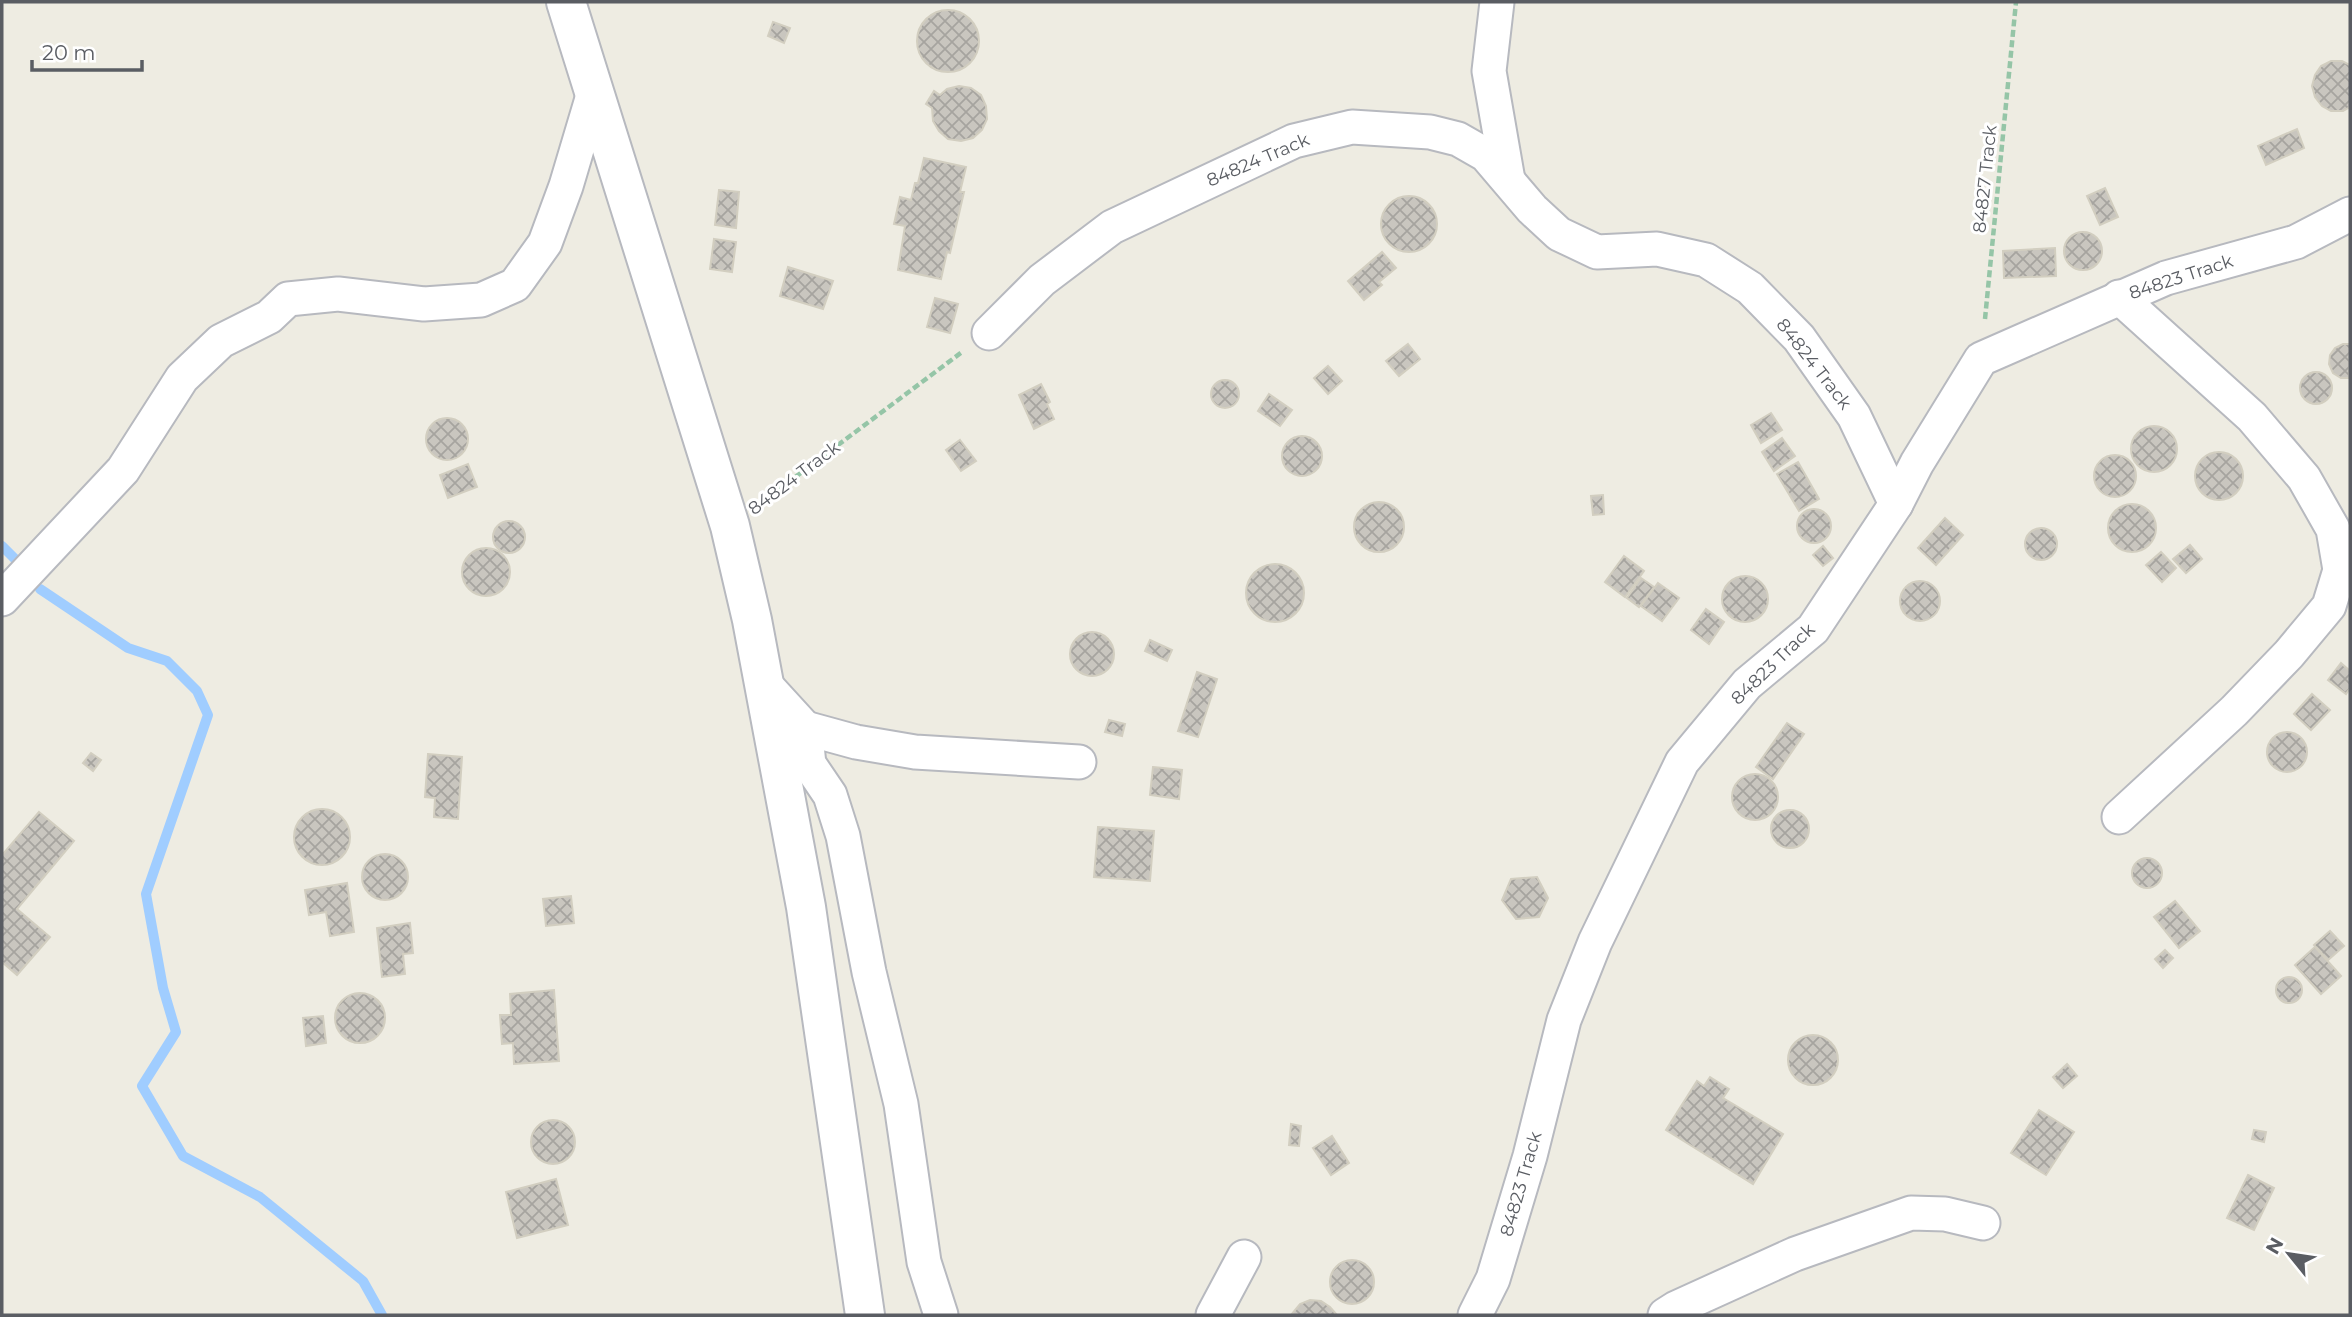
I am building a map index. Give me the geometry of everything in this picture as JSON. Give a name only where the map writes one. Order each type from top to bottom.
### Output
[{"type":"street","points":[[566,2],[730,526],[751,620],[806,907],[865,1315]]},
{"type":"street","points":[[1497,2],[1489,71],[1508,180]]},
{"type":"street","points":[[2,599],[123,470],[182,378],[221,341],[269,317],[288,299],[338,294],[424,304],[481,300],[515,285],[545,243],[566,186],[594,92]]},
{"type":"street","name":"84824 Track","points":[[989,332],[1042,280],[1112,227],[1294,141],[1352,127],[1430,132],[1458,139],[1486,155],[1532,209],[1559,234],[1597,252],[1657,249],[1706,260],[1751,288],[1799,338],[1854,416],[1896,504]]},
{"type":"street","name":"84823 Track","points":[[1475,1315],[1493,1279],[1523,1180],[1564,1020],[1595,942],[1682,762],[1747,684],[1812,629],[1896,504],[1923,453],[1981,359],[2166,278],[2296,242],[2350,214]]},
{"type":"street","points":[[2119,297],[2252,417],[2304,478],[2333,529],[2340,570],[2329,606],[2289,654],[2234,711],[2119,817]]},
{"type":"street","points":[[762,681],[805,728],[856,742],[915,752],[1079,762]]},
{"type":"street","points":[[805,728],[809,764],[830,795],[843,836],[869,972],[901,1104],[924,1262],[941,1315]]},
{"type":"street","points":[[1665,1315],[1795,1254],[1912,1213],[1945,1214],[1983,1223]]},
{"type":"street","points":[[1213,1315],[1244,1257]]},
{"type":"path","name":"84827 Track","points":[[1981,359],[2016,2]]},
{"type":"path","name":"84824 Track","points":[[730,526],[989,332]]},
{"type":"building","points":[[948,10],[960,12],[970,19],[977,29],[977,53],[970,63],[960,70],[948,72],[936,70],[926,63],[919,53],[917,41],[919,29],[926,19],[936,12]]},
{"type":"building","points":[[773,22],[790,28],[784,43],[768,36]]},
{"type":"building","points":[[2331,61],[2342,61],[2350,65],[2350,107],[2343,111],[2331,111],[2322,106],[2315,97],[2312,86],[2321,66]]},
{"type":"building","points":[[959,86],[971,88],[981,95],[986,106],[987,119],[982,130],[973,138],[961,141],[948,139],[939,131],[933,121],[932,108],[926,104],[934,91],[940,95],[947,89]]},
{"type":"building","points":[[2297,129],[2304,148],[2266,165],[2258,146]]},
{"type":"building","points":[[924,158],[966,167],[960,192],[964,192],[941,279],[898,270],[905,226],[894,224],[900,197],[911,200]]},
{"type":"building","points":[[2105,188],[2118,217],[2100,225],[2087,196]]},
{"type":"building","points":[[719,190],[739,192],[736,228],[715,225]]},
{"type":"building","points":[[1409,196],[1420,198],[1429,204],[1435,213],[1435,235],[1429,244],[1420,250],[1409,252],[1398,250],[1389,244],[1383,235],[1381,224],[1383,213],[1389,204],[1398,198]]},
{"type":"building","points":[[2083,232],[2097,237],[2102,251],[2097,265],[2083,270],[2069,265],[2064,251],[2069,237]]},
{"type":"building","points":[[714,239],[736,242],[732,272],[710,269]]},
{"type":"building","points":[[2055,248],[2056,276],[2004,278],[2003,251]]},
{"type":"building","points":[[1382,252],[1396,268],[1379,282],[1382,285],[1364,300],[1348,281]]},
{"type":"building","points":[[788,267],[833,281],[823,309],[780,296]]},
{"type":"building","points":[[935,298],[958,304],[950,333],[927,327]]},
{"type":"building","points":[[1408,344],[1420,359],[1399,376],[1386,361]]},
{"type":"building","points":[[2350,344],[2349,378],[2341,378],[2333,373],[2329,364],[2330,355],[2335,348]]},
{"type":"building","points":[[1328,366],[1342,381],[1328,394],[1314,378]]},
{"type":"building","points":[[2316,372],[2327,377],[2332,388],[2327,399],[2316,404],[2305,399],[2300,388],[2305,377]]},
{"type":"building","points":[[1225,380],[1235,384],[1239,394],[1235,404],[1225,408],[1215,404],[1211,394],[1215,384]]},
{"type":"building","points":[[1041,384],[1050,402],[1047,404],[1054,419],[1034,429],[1019,395]]},
{"type":"building","points":[[1269,394],[1292,410],[1280,426],[1258,411]]},
{"type":"building","points":[[1771,413],[1782,430],[1761,443],[1751,425]]},
{"type":"building","points":[[447,418],[462,424],[468,439],[462,454],[447,460],[432,454],[426,439],[432,424]]},
{"type":"building","points":[[2154,426],[2170,433],[2177,449],[2170,465],[2154,472],[2138,465],[2131,449],[2138,433]]},
{"type":"building","points":[[1302,436],[1310,437],[1316,442],[1321,448],[1321,464],[1316,470],[1310,475],[1302,476],[1294,475],[1288,470],[1283,464],[1282,456],[1283,448],[1288,442],[1294,437]]},
{"type":"building","points":[[1782,438],[1795,456],[1774,471],[1762,452]]},
{"type":"building","points":[[960,440],[976,461],[961,471],[946,450]]},
{"type":"building","points":[[2219,452],[2236,459],[2243,476],[2236,493],[2219,500],[2202,493],[2195,476],[2202,459]]},
{"type":"building","points":[[2115,455],[2130,461],[2136,476],[2130,491],[2115,497],[2100,491],[2094,476],[2100,461]]},
{"type":"building","points":[[1798,462],[1819,499],[1799,511],[1777,474]]},
{"type":"building","points":[[468,464],[477,487],[448,498],[440,475]]},
{"type":"building","points":[[1603,495],[1604,514],[1593,515],[1591,496]]},
{"type":"building","points":[[1379,502],[1397,509],[1404,527],[1397,545],[1379,552],[1361,545],[1354,527],[1361,509]]},
{"type":"building","points":[[2132,504],[2149,511],[2156,528],[2149,545],[2132,552],[2115,545],[2108,528],[2115,511]]},
{"type":"building","points":[[1814,509],[1826,514],[1831,526],[1826,538],[1814,543],[1802,538],[1797,526],[1802,514]]},
{"type":"building","points":[[1945,518],[1963,535],[1936,565],[1918,548]]},
{"type":"building","points":[[509,521],[520,526],[525,537],[520,548],[509,553],[498,548],[493,537],[498,526]]},
{"type":"building","points":[[2041,528],[2052,533],[2057,544],[2052,555],[2041,560],[2030,555],[2025,544],[2030,533]]},
{"type":"building","points":[[2190,545],[2202,559],[2186,573],[2173,559]]},
{"type":"building","points":[[1823,546],[1833,558],[1823,566],[1813,555]]},
{"type":"building","points":[[486,548],[503,555],[510,572],[503,589],[486,596],[469,589],[462,572],[469,555]]},
{"type":"building","points":[[2161,552],[2176,568],[2162,582],[2146,565]]},
{"type":"building","points":[[1624,556],[1644,571],[1625,597],[1605,582]]},
{"type":"building","points":[[1275,564],[1286,566],[1299,577],[1304,593],[1302,604],[1291,617],[1275,622],[1264,620],[1251,609],[1246,593],[1248,582],[1259,569]]},
{"type":"building","points":[[1745,576],[1761,583],[1768,599],[1761,615],[1745,622],[1729,615],[1722,599],[1729,583]]},
{"type":"building","points":[[1641,578],[1654,587],[1639,607],[1627,598]]},
{"type":"building","points":[[1920,581],[1928,582],[1934,587],[1939,593],[1939,609],[1934,615],[1928,620],[1920,621],[1912,620],[1906,615],[1901,609],[1900,601],[1901,593],[1906,587],[1912,582]]},
{"type":"building","points":[[1658,583],[1679,598],[1662,621],[1641,606]]},
{"type":"building","points":[[1706,609],[1724,622],[1709,644],[1691,630]]},
{"type":"building","points":[[1092,632],[1108,638],[1114,654],[1108,670],[1092,676],[1076,670],[1070,654],[1076,638]]},
{"type":"building","points":[[1150,640],[1172,650],[1167,661],[1145,651]]},
{"type":"building","points":[[2341,663],[2350,671],[2350,688],[2346,694],[2328,680]]},
{"type":"building","points":[[1197,672],[1217,679],[1198,737],[1178,731]]},
{"type":"building","points":[[2312,694],[2330,710],[2311,730],[2294,714]]},
{"type":"building","points":[[1109,720],[1125,724],[1122,736],[1105,732]]},
{"type":"building","points":[[1787,723],[1804,734],[1773,779],[1756,767]]},
{"type":"building","points":[[2287,732],[2295,733],[2301,738],[2306,744],[2306,760],[2301,766],[2295,771],[2287,772],[2279,771],[2273,766],[2268,760],[2267,752],[2268,744],[2273,738],[2279,733]]},
{"type":"building","points":[[91,753],[101,760],[93,771],[83,763]]},
{"type":"building","points":[[428,754],[462,757],[458,819],[434,817],[435,798],[425,797]]},
{"type":"building","points":[[1153,767],[1182,770],[1179,799],[1150,795]]},
{"type":"building","points":[[1755,774],[1771,781],[1778,797],[1771,813],[1755,820],[1739,813],[1732,797],[1739,781]]},
{"type":"building","points":[[316,809],[328,809],[342,817],[350,831],[348,848],[342,857],[328,865],[316,865],[299,853],[294,843],[294,831],[306,814]]},
{"type":"building","points":[[1790,810],[1804,815],[1809,829],[1804,843],[1790,848],[1776,843],[1771,829],[1776,815]]},
{"type":"building","points":[[39,812],[74,841],[17,909],[50,937],[17,975],[2,962],[2,855]]},
{"type":"building","points":[[1098,827],[1154,831],[1150,881],[1094,877]]},
{"type":"building","points":[[385,854],[402,860],[408,877],[402,894],[385,900],[368,894],[362,877],[368,860]]},
{"type":"building","points":[[2147,858],[2158,862],[2162,873],[2158,884],[2147,888],[2136,884],[2132,873],[2136,862]]},
{"type":"building","points":[[1537,877],[1548,898],[1539,917],[1516,919],[1502,900],[1511,879]]},
{"type":"building","points":[[347,883],[354,932],[330,936],[326,912],[309,915],[305,890]]},
{"type":"building","points":[[571,896],[574,923],[546,926],[543,899]]},
{"type":"building","points":[[2175,901],[2200,931],[2179,948],[2154,917]]},
{"type":"building","points":[[410,923],[413,953],[403,954],[405,974],[382,977],[377,928]]},
{"type":"building","points":[[2330,931],[2344,946],[2328,960],[2314,945]]},
{"type":"building","points":[[2315,947],[2341,976],[2321,994],[2295,965]]},
{"type":"building","points":[[2165,950],[2173,958],[2163,968],[2155,959]]},
{"type":"building","points":[[2289,977],[2298,981],[2302,990],[2298,999],[2289,1003],[2280,999],[2276,990],[2280,981]]},
{"type":"building","points":[[554,990],[559,1061],[514,1064],[513,1043],[502,1044],[500,1015],[511,1015],[510,994]]},
{"type":"building","points":[[360,993],[378,1000],[385,1018],[378,1036],[360,1043],[342,1036],[335,1018],[342,1000]]},
{"type":"building","points":[[323,1016],[326,1043],[306,1046],[303,1018]]},
{"type":"building","points":[[1813,1035],[1830,1043],[1838,1060],[1830,1077],[1813,1085],[1796,1077],[1788,1060],[1796,1043]]},
{"type":"building","points":[[2067,1064],[2077,1076],[2063,1088],[2053,1077]]},
{"type":"building","points":[[1710,1077],[1729,1089],[1723,1098],[1783,1134],[1753,1184],[1666,1130],[1697,1081],[1704,1086]]},
{"type":"building","points":[[2039,1110],[2074,1132],[2046,1175],[2011,1153]]},
{"type":"building","points":[[553,1120],[568,1127],[575,1142],[568,1157],[553,1164],[538,1157],[531,1142],[538,1127]]},
{"type":"building","points":[[1291,1124],[1301,1126],[1299,1146],[1289,1145]]},
{"type":"building","points":[[2254,1130],[2266,1132],[2264,1142],[2252,1139]]},
{"type":"building","points":[[1332,1136],[1349,1163],[1331,1175],[1313,1148]]},
{"type":"building","points":[[2248,1175],[2274,1188],[2254,1230],[2227,1218]]},
{"type":"building","points":[[556,1179],[568,1225],[517,1238],[506,1192]]},
{"type":"building","points":[[1352,1260],[1367,1267],[1374,1282],[1367,1297],[1352,1304],[1337,1297],[1330,1282],[1337,1267]]},
{"type":"building","points":[[1310,1300],[1321,1301],[1337,1315],[1291,1315],[1300,1304]]},
{"type":"waterway","points":[[2,546],[17,561]]},
{"type":"waterway","points":[[40,589],[128,648],[167,661],[197,691],[208,715],[146,894],[163,988],[176,1032],[142,1086],[183,1156],[260,1197],[363,1281],[382,1315]]}]
